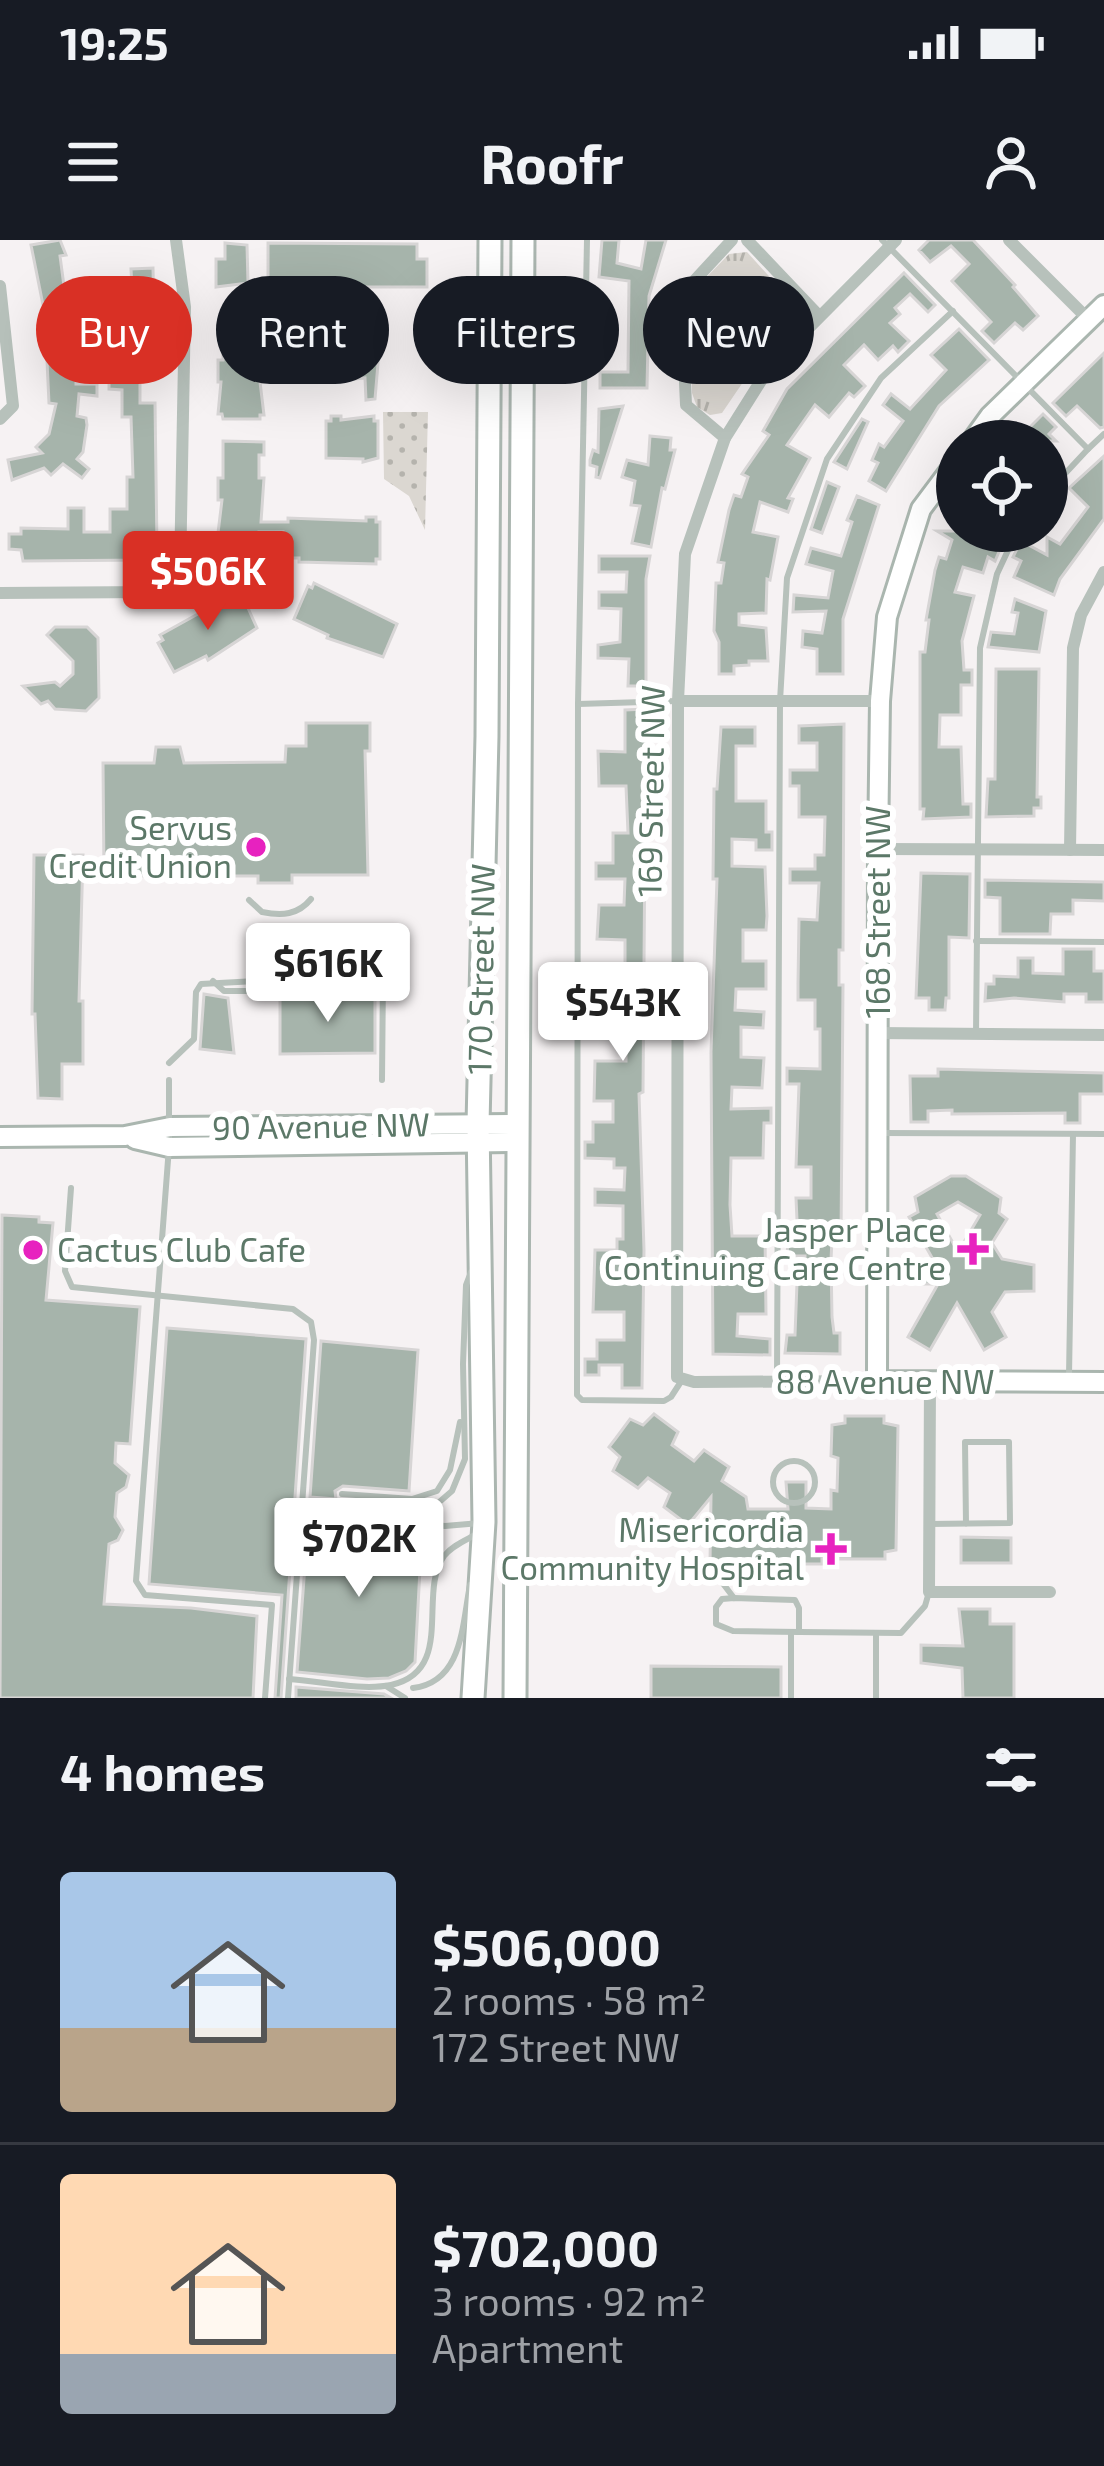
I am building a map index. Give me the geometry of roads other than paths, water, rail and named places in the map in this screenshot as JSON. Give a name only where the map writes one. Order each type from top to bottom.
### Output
[{"type":"main road","name":"170 Street NW","points":[[490,240],[487,736],[478,1133],[496,1518],[515,1698]]},
{"type":"main road","name":"170 Street NW","points":[[473,1698],[496,1518],[518,1133],[523,240]]},
{"type":"street","points":[[0,593],[151,592],[171,585],[183,565],[185,307],[176,240]]},
{"type":"street","points":[[725,438],[686,405],[682,315],[695,280],[732,240]]},
{"type":"street","points":[[747,240],[819,316]]},
{"type":"street","points":[[1009,240],[1089,320]]},
{"type":"street","name":"169 Street NW","points":[[678,1374],[677,701],[685,554],[725,438],[769,368],[889,242]]},
{"type":"street","points":[[0,286],[13,406],[0,419]]},
{"type":"street","points":[[991,420],[1104,305]]},
{"type":"street","name":"168 Street NW","points":[[877,1381],[880,701],[886,617],[921,509],[936,489]]},
{"type":"street","points":[[1070,850],[1073,647],[1082,615],[1104,572]]},
{"type":"street","points":[[677,701],[880,701]]},
{"type":"street","points":[[878,849],[1104,850]]},
{"type":"street","points":[[877,1033],[1104,1035]]},
{"type":"street","name":"90 Avenue NW","points":[[0,1136],[518,1133]]},
{"type":"street","name":"88 Avenue NW","points":[[678,1374],[777,1383],[1104,1382]]},
{"type":"street","points":[[930,1381],[929,1592],[1051,1592]]},
{"type":"lane","points":[[587,240],[578,704],[577,1395],[582,1400],[664,1401],[671,1397],[678,1374]]},
{"type":"lane","points":[[889,242],[1088,449]]},
{"type":"lane","points":[[777,1383],[780,701],[788,578],[827,459],[881,378],[953,311]]},
{"type":"lane","points":[[1068,470],[1104,434]]},
{"type":"lane","points":[[976,1034],[980,648],[997,574],[1007,552]]},
{"type":"lane","points":[[578,704],[677,701]]},
{"type":"lane","points":[[249,900],[262,912],[290,914],[311,899]]},
{"type":"lane","points":[[976,941],[1104,942]]},
{"type":"lane","points":[[382,1079],[383,975]]},
{"type":"lane","points":[[169,1063],[194,1039],[197,988],[213,981],[257,981]]},
{"type":"lane","points":[[213,981],[224,991],[257,991]]},
{"type":"lane","points":[[169,1080],[170,1137],[137,1587],[146,1595],[272,1605],[265,1698]]},
{"type":"lane","points":[[878,1133],[1104,1134]]},
{"type":"lane","points":[[1069,1383],[1073,1134]]},
{"type":"lane","points":[[71,1188],[64,1271],[68,1283],[78,1288],[293,1309],[308,1318],[314,1340],[287,1698]]},
{"type":"lane","points":[[301,1504],[408,1511],[437,1504],[452,1491],[463,1468],[466,1446],[462,1413],[466,1285],[481,1251]]},
{"type":"lane","points":[[342,1494],[412,1499],[437,1491],[450,1470],[462,1413]]},
{"type":"lane","points":[[929,1524],[966,1524],[1010,1523],[1009,1442],[965,1442],[966,1524]]},
{"type":"lane","points":[[793,1461],[811,1469],[815,1482],[806,1500],[792,1503],[780,1497],[773,1485],[780,1466],[793,1461]]},
{"type":"lane","points":[[143,1489],[156,1490]]},
{"type":"lane","points":[[340,1519],[446,1526],[496,1518]]},
{"type":"lane","points":[[289,1678],[386,1686],[406,1678],[423,1664],[431,1640],[439,1565],[450,1550],[496,1518]]},
{"type":"lane","points":[[412,1688],[437,1681],[452,1665],[496,1518]]},
{"type":"lane","points":[[690,1573],[721,1581],[734,1598]]},
{"type":"lane","points":[[791,1698],[795,1632],[800,1608],[794,1600],[722,1599],[716,1607],[716,1624],[733,1631],[795,1632],[876,1633],[901,1633],[926,1606],[929,1592]]},
{"type":"lane","points":[[876,1633],[876,1698]]},
{"type":"lane","points":[[267,1677],[277,1678]]},
{"type":"lane","points":[[386,1686],[405,1698]]},
{"type":"place","name":"Servus Credit Union","points":[[256,847]]},
{"type":"place","name":"Jasper Place Continuing Care Centre","points":[[973,1249]]},
{"type":"place","name":"Cactus Club Cafe","points":[[33,1250]]},
{"type":"place","name":"Misericordia Community Hospital","points":[[831,1549]]}]
